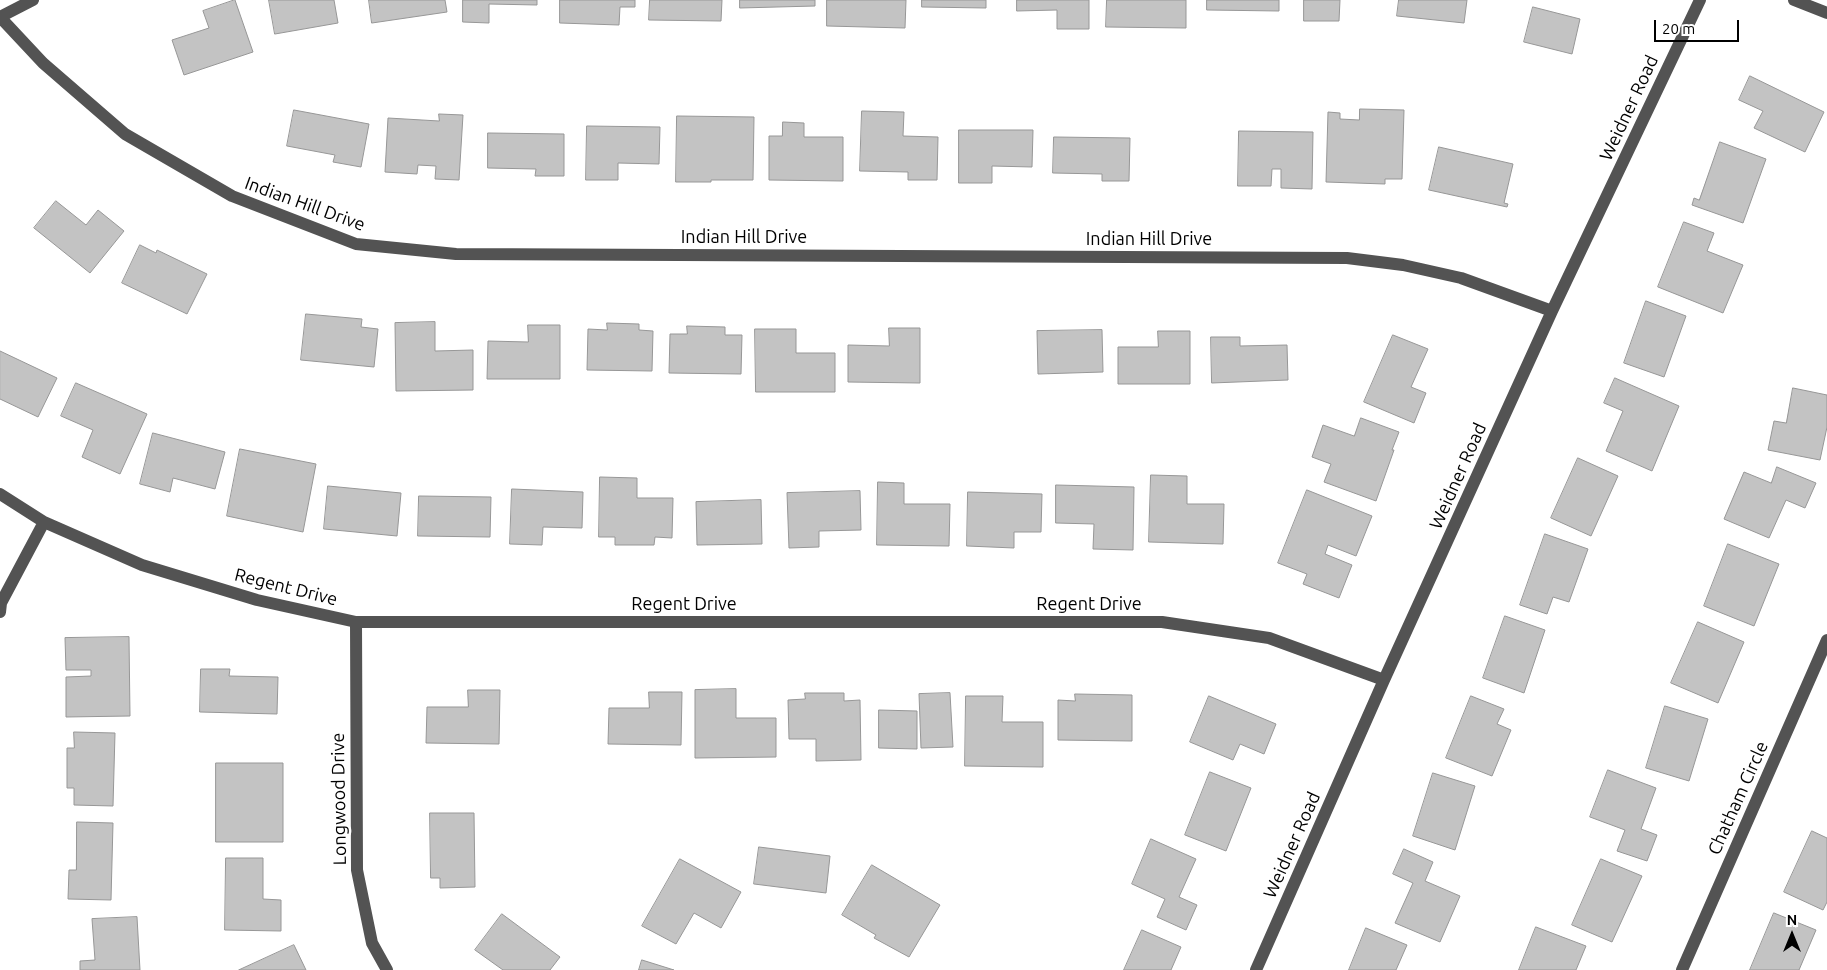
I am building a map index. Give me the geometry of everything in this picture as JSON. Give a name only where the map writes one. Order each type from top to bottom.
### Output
[{"type":"street","points":[[0,17],[33,0]]},
{"type":"street","name":"Weidner Road","points":[[1256,970],[1384,680],[1552,311],[1700,0]]},
{"type":"street","points":[[1794,0],[1827,13]]},
{"type":"street","name":"Indian Hill Drive","points":[[0,17],[43,63],[125,134],[232,196],[356,244],[456,254],[1347,258],[1403,265],[1461,278],[1552,311]]},
{"type":"street","name":"Regent Drive","points":[[0,494],[44,522],[142,565],[257,600],[356,622],[1162,622],[1269,638],[1384,680]]},
{"type":"street","points":[[0,612],[1,603],[44,522]]},
{"type":"street","name":"Longwood Drive","points":[[356,622],[357,870],[372,943],[387,970]]},
{"type":"street","name":"Chatham Circle","points":[[1682,970],[1827,640]]},
{"type":"building","points":[[235,0],[253,52],[184,75],[172,40],[209,28],[203,11]]},
{"type":"building","points":[[269,0],[334,0],[338,23],[275,34]]},
{"type":"building","points":[[369,0],[445,0],[447,12],[372,23]]},
{"type":"building","points":[[463,0],[537,0],[537,5],[489,4],[489,23],[463,22]]},
{"type":"building","points":[[560,0],[635,0],[635,7],[620,7],[619,25],[560,23]]},
{"type":"building","points":[[650,0],[722,0],[721,21],[649,20]]},
{"type":"building","points":[[740,0],[815,0],[815,6],[740,8]]},
{"type":"building","points":[[827,0],[906,0],[905,28],[827,26]]},
{"type":"building","points":[[922,0],[986,0],[986,8],[922,7]]},
{"type":"building","points":[[1017,0],[1089,0],[1089,29],[1057,29],[1057,10],[1017,11]]},
{"type":"building","points":[[1107,0],[1186,0],[1186,28],[1106,27]]},
{"type":"building","points":[[1207,0],[1279,0],[1279,11],[1207,10]]},
{"type":"building","points":[[1304,0],[1340,0],[1339,21],[1304,21]]},
{"type":"building","points":[[1399,0],[1467,0],[1464,23],[1397,16]]},
{"type":"building","points":[[1533,7],[1580,19],[1572,54],[1524,42]]},
{"type":"building","points":[[1750,76],[1824,112],[1805,152],[1754,128],[1763,111],[1739,100]]},
{"type":"building","points":[[1360,109],[1404,110],[1402,179],[1385,179],[1385,184],[1326,182],[1328,112],[1340,113],[1340,119],[1359,120]]},
{"type":"building","points":[[294,110],[369,124],[361,167],[333,162],[335,155],[287,146]]},
{"type":"building","points":[[862,111],[904,112],[903,136],[938,137],[937,180],[908,180],[908,172],[860,171]]},
{"type":"building","points":[[439,114],[463,115],[459,180],[435,179],[436,166],[418,165],[417,174],[385,172],[388,118],[439,121]]},
{"type":"building","points":[[677,116],[754,117],[753,180],[676,182]]},
{"type":"building","points":[[783,122],[804,123],[804,137],[843,137],[843,181],[769,180],[769,136],[782,136]]},
{"type":"building","points":[[587,126],[660,127],[659,164],[618,163],[618,180],[586,180]]},
{"type":"building","points":[[959,130],[1033,130],[1032,167],[992,166],[992,183],[959,183]]},
{"type":"building","points":[[1239,131],[1313,132],[1312,189],[1281,188],[1281,169],[1272,169],[1271,186],[1238,186]]},
{"type":"building","points":[[488,133],[564,134],[564,176],[535,176],[536,169],[488,168]]},
{"type":"building","points":[[1054,137],[1130,138],[1129,181],[1102,181],[1102,174],[1053,173]]},
{"type":"building","points":[[1720,142],[1766,159],[1743,223],[1692,205],[1694,198],[1699,200]]},
{"type":"building","points":[[1439,147],[1513,164],[1504,203],[1508,204],[1507,207],[1429,190]]},
{"type":"building","points":[[56,201],[86,225],[98,210],[124,231],[90,273],[34,228]]},
{"type":"building","points":[[1684,222],[1714,233],[1707,251],[1743,265],[1723,313],[1658,287]]},
{"type":"building","points":[[140,245],[156,253],[157,250],[207,274],[187,314],[122,283]]},
{"type":"building","points":[[1646,301],[1686,316],[1664,377],[1624,363]]},
{"type":"building","points":[[306,314],[362,319],[361,327],[378,329],[374,367],[301,360]]},
{"type":"building","points":[[435,322],[435,351],[473,350],[473,390],[396,391],[395,323]]},
{"type":"building","points":[[607,323],[639,324],[639,330],[653,331],[652,371],[587,370],[588,329],[607,330]]},
{"type":"building","points":[[528,325],[560,325],[560,379],[487,379],[488,341],[528,342]]},
{"type":"building","points":[[687,326],[725,327],[725,335],[742,335],[741,374],[669,373],[670,334],[687,334]]},
{"type":"building","points":[[889,328],[920,328],[920,383],[848,382],[848,345],[889,346]]},
{"type":"building","points":[[755,329],[796,329],[796,353],[835,353],[835,392],[756,392]]},
{"type":"building","points":[[1102,330],[1103,372],[1038,374],[1037,331]]},
{"type":"building","points":[[1158,331],[1190,331],[1190,384],[1118,384],[1118,347],[1158,347]]},
{"type":"building","points":[[1393,335],[1428,349],[1411,387],[1426,393],[1414,423],[1364,402]]},
{"type":"building","points":[[1211,337],[1240,337],[1240,346],[1287,345],[1288,380],[1212,383]]},
{"type":"building","points":[[0,351],[57,378],[38,417],[0,399]]},
{"type":"building","points":[[1615,378],[1679,406],[1652,471],[1606,451],[1623,411],[1604,403]]},
{"type":"building","points":[[76,383],[147,414],[120,474],[82,457],[93,430],[61,416]]},
{"type":"building","points":[[1793,388],[1827,395],[1827,427],[1820,460],[1768,450],[1774,421],[1786,423]]},
{"type":"building","points":[[1361,418],[1399,432],[1376,501],[1324,482],[1331,464],[1312,457],[1323,425],[1354,436]]},
{"type":"building","points":[[153,433],[225,452],[215,489],[173,478],[170,492],[140,484]]},
{"type":"building","points":[[240,449],[316,464],[303,532],[227,516]]},
{"type":"building","points":[[1578,458],[1618,476],[1591,536],[1551,518]]},
{"type":"building","points":[[1777,467],[1816,483],[1805,508],[1786,500],[1769,538],[1724,519],[1744,472],[1771,483]]},
{"type":"building","points":[[1151,475],[1187,476],[1187,504],[1224,504],[1223,544],[1149,542]]},
{"type":"building","points":[[600,477],[637,478],[637,498],[673,498],[672,538],[655,537],[654,545],[615,545],[615,537],[599,537]]},
{"type":"building","points":[[878,482],[904,483],[904,504],[950,504],[949,546],[877,545]]},
{"type":"building","points":[[1056,485],[1134,487],[1133,550],[1093,549],[1094,524],[1056,523]]},
{"type":"building","points":[[328,486],[401,493],[397,536],[324,529]]},
{"type":"building","points":[[512,489],[583,492],[582,528],[543,527],[542,545],[510,544]]},
{"type":"building","points":[[1307,490],[1372,516],[1356,556],[1328,545],[1325,554],[1352,565],[1339,598],[1303,584],[1307,574],[1278,563]]},
{"type":"building","points":[[860,491],[861,530],[819,531],[819,547],[789,548],[787,493]]},
{"type":"building","points":[[968,492],[1042,494],[1041,532],[1014,532],[1014,548],[967,546]]},
{"type":"building","points":[[419,496],[491,497],[490,537],[418,536]]},
{"type":"building","points":[[761,500],[762,544],[697,545],[696,502]]},
{"type":"building","points":[[1545,534],[1588,549],[1569,602],[1553,597],[1547,614],[1520,605]]},
{"type":"building","points":[[1728,544],[1779,564],[1754,626],[1704,606]]},
{"type":"building","points":[[1505,616],[1545,630],[1524,693],[1483,678]]},
{"type":"building","points":[[1698,622],[1744,642],[1718,703],[1671,683]]},
{"type":"building","points":[[129,637],[130,716],[66,717],[66,677],[91,676],[91,670],[66,670],[65,638]]},
{"type":"building","points":[[201,669],[230,669],[229,676],[278,677],[277,714],[200,712]]},
{"type":"building","points":[[736,689],[736,718],[776,718],[776,757],[695,758],[695,690]]},
{"type":"building","points":[[468,690],[500,690],[499,744],[426,743],[427,707],[468,707]]},
{"type":"building","points":[[649,692],[682,692],[681,745],[608,744],[609,708],[649,708]]},
{"type":"building","points":[[805,693],[844,693],[844,701],[860,700],[861,760],[816,761],[816,739],[789,739],[788,700],[805,699]]},
{"type":"building","points":[[950,693],[953,747],[921,748],[919,694]]},
{"type":"building","points":[[1075,694],[1132,695],[1132,741],[1058,740],[1058,700],[1075,701]]},
{"type":"building","points":[[966,696],[1003,696],[1002,722],[1043,722],[1043,767],[965,766]]},
{"type":"building","points":[[1209,696],[1276,724],[1264,754],[1240,744],[1233,760],[1190,742]]},
{"type":"building","points":[[1471,696],[1504,709],[1497,724],[1511,730],[1492,776],[1446,758]]},
{"type":"building","points":[[1665,706],[1708,719],[1689,781],[1646,768]]},
{"type":"building","points":[[879,710],[917,711],[917,749],[879,748]]},
{"type":"building","points":[[74,732],[115,733],[113,806],[74,805],[74,788],[67,788],[67,748],[74,748]]},
{"type":"building","points":[[216,763],[283,763],[283,842],[216,842]]},
{"type":"building","points":[[1608,770],[1656,788],[1641,829],[1657,835],[1647,861],[1617,851],[1625,830],[1590,817]]},
{"type":"building","points":[[1210,772],[1251,788],[1226,851],[1185,835]]},
{"type":"building","points":[[1433,773],[1475,786],[1455,850],[1413,836]]},
{"type":"building","points":[[430,813],[474,813],[475,887],[440,888],[440,878],[431,878]]},
{"type":"building","points":[[77,822],[113,823],[111,900],[68,899],[69,870],[76,870]]},
{"type":"building","points":[[1812,831],[1827,838],[1827,902],[1823,910],[1784,892]]},
{"type":"building","points":[[1151,839],[1196,859],[1179,897],[1197,905],[1186,930],[1157,917],[1165,899],[1132,884]]},
{"type":"building","points":[[759,847],[830,856],[826,893],[754,884]]},
{"type":"building","points":[[1404,849],[1433,862],[1425,881],[1460,896],[1440,942],[1395,923],[1413,883],[1393,874]]},
{"type":"building","points":[[226,858],[263,858],[263,899],[281,900],[281,931],[225,930]]},
{"type":"building","points":[[680,859],[741,892],[721,928],[694,913],[676,944],[642,926]]},
{"type":"building","points":[[1601,859],[1642,876],[1612,942],[1572,925]]},
{"type":"building","points":[[872,865],[940,905],[909,957],[874,938],[876,935],[842,915]]},
{"type":"building","points":[[1774,913],[1816,930],[1799,970],[1750,970]]},
{"type":"building","points":[[502,914],[560,957],[550,970],[503,970],[475,950]]},
{"type":"building","points":[[137,917],[140,970],[80,970],[80,961],[95,960],[92,919]]},
{"type":"building","points":[[1536,927],[1586,946],[1576,970],[1519,970]]},
{"type":"building","points":[[1366,928],[1407,945],[1396,970],[1349,970]]},
{"type":"building","points":[[1142,930],[1181,947],[1171,970],[1124,970]]},
{"type":"building","points":[[294,945],[306,970],[239,970]]},
{"type":"building","points":[[642,960],[674,970],[639,970]]}]
